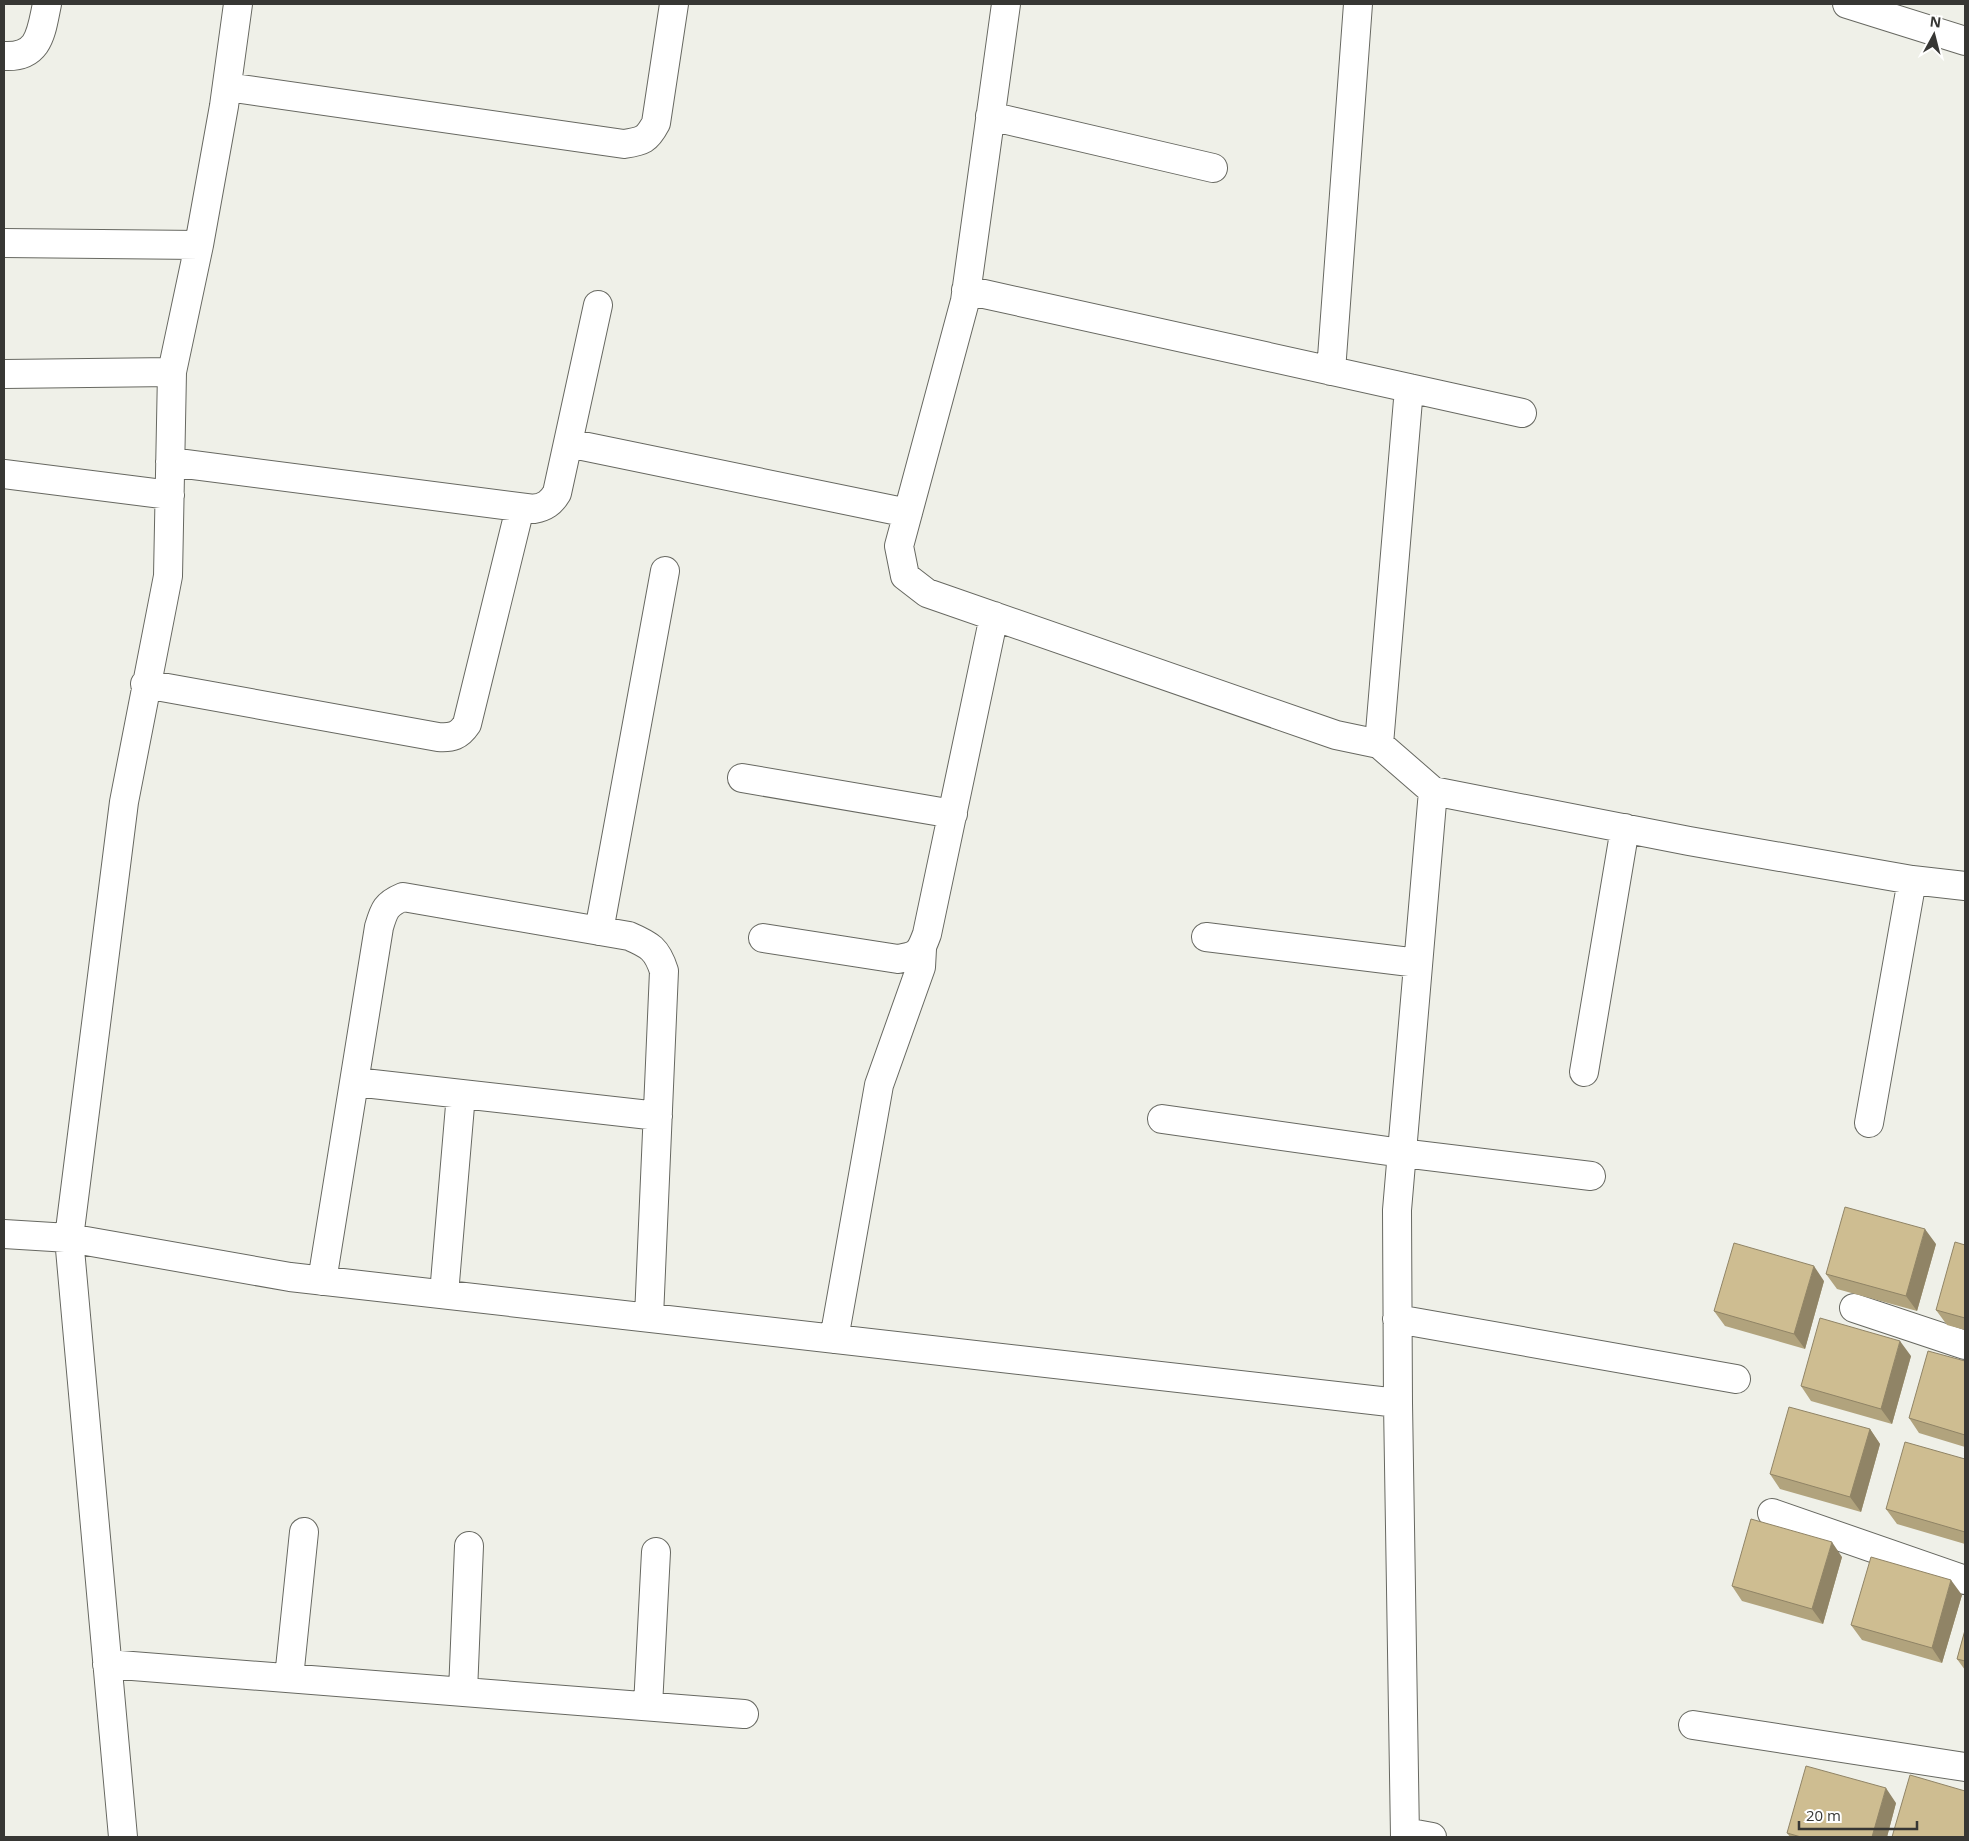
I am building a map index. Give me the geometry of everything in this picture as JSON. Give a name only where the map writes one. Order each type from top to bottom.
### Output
[{"type":"street","points":[[4,56],[25,54],[34,45],[42,32],[47,4]]},
{"type":"street","points":[[123,1837],[69,1238],[124,802],[145,684],[168,576],[172,372],[199,245],[238,4]]},
{"type":"street","points":[[226,87],[624,144],[641,141],[650,134],[656,123],[674,4]]},
{"type":"street","points":[[1006,4],[965,300],[899,546],[905,576],[927,593],[1336,735],[1379,744],[1433,791],[1912,880],[1965,886]]},
{"type":"street","points":[[1331,371],[1358,4]]},
{"type":"street","points":[[1847,4],[1965,42]]},
{"type":"street","points":[[990,116],[1213,168]]},
{"type":"street","points":[[4,243],[199,245]]},
{"type":"street","points":[[966,290],[1522,413]]},
{"type":"street","points":[[170,462],[520,508],[534,509],[544,507],[552,501],[557,493],[598,305]]},
{"type":"street","points":[[4,374],[172,372]]},
{"type":"street","points":[[1379,744],[1409,388]]},
{"type":"street","points":[[568,443],[908,513]]},
{"type":"street","points":[[4,474],[170,495]]},
{"type":"street","points":[[145,684],[438,737],[449,738],[460,734],[467,724],[520,508]]},
{"type":"street","points":[[599,931],[665,571]]},
{"type":"street","points":[[834,1339],[879,1085],[921,967],[922,949],[927,934],[953,814],[994,616]]},
{"type":"street","points":[[742,778],[953,814]]},
{"type":"street","points":[[1432,1837],[1405,1835],[1396,1210],[1433,791]]},
{"type":"street","points":[[1584,1072],[1625,828]]},
{"type":"street","points":[[1869,1122],[1912,880]]},
{"type":"street","points":[[322,1280],[379,927],[383,913],[391,902],[403,897],[629,936],[644,943],[659,956],[664,971],[649,1317]]},
{"type":"street","points":[[1206,937],[1418,962]]},
{"type":"street","points":[[763,938],[898,959],[913,957],[922,949]]},
{"type":"street","points":[[354,1082],[658,1116]]},
{"type":"street","points":[[444,1294],[461,1094]]},
{"type":"street","points":[[1162,1119],[1402,1153],[1591,1176]]},
{"type":"street","points":[[4,1234],[69,1238],[290,1277],[1398,1403]]},
{"type":"street","points":[[1854,1308],[1965,1345]]},
{"type":"street","points":[[1397,1319],[1736,1379]]},
{"type":"street","points":[[1772,1513],[1965,1580]]},
{"type":"street","points":[[289,1678],[304,1532]]},
{"type":"street","points":[[464,1692],[469,1546]]},
{"type":"street","points":[[648,1706],[656,1552]]},
{"type":"street","points":[[107,1664],[744,1714]]},
{"type":"street","points":[[1693,1726],[1965,1767]]},
{"type":"building","points":[[1845,1207],[1925,1229],[1906,1296],[1826,1274]]},
{"type":"building","points":[[1955,1242],[1965,1245],[1965,1318],[1936,1310]]},
{"type":"building","points":[[1734,1243],[1814,1266],[1794,1334],[1714,1311]]},
{"type":"building","points":[[1820,1318],[1900,1341],[1881,1409],[1801,1386]]},
{"type":"building","points":[[1928,1351],[1965,1361],[1965,1435],[1909,1418]]},
{"type":"building","points":[[1789,1407],[1870,1429],[1850,1497],[1770,1474]]},
{"type":"building","points":[[1905,1442],[1965,1459],[1965,1532],[1886,1509]]},
{"type":"building","points":[[1751,1519],[1832,1542],[1812,1609],[1732,1586]]},
{"type":"building","points":[[1871,1557],[1951,1580],[1932,1648],[1851,1625]]},
{"type":"building","points":[[1965,1630],[1965,1661],[1957,1659]]},
{"type":"building","points":[[1806,1766],[1886,1788],[1872,1837],[1801,1837],[1787,1833]]},
{"type":"building","points":[[1910,1775],[1965,1791],[1965,1837],[1892,1837]]}]
